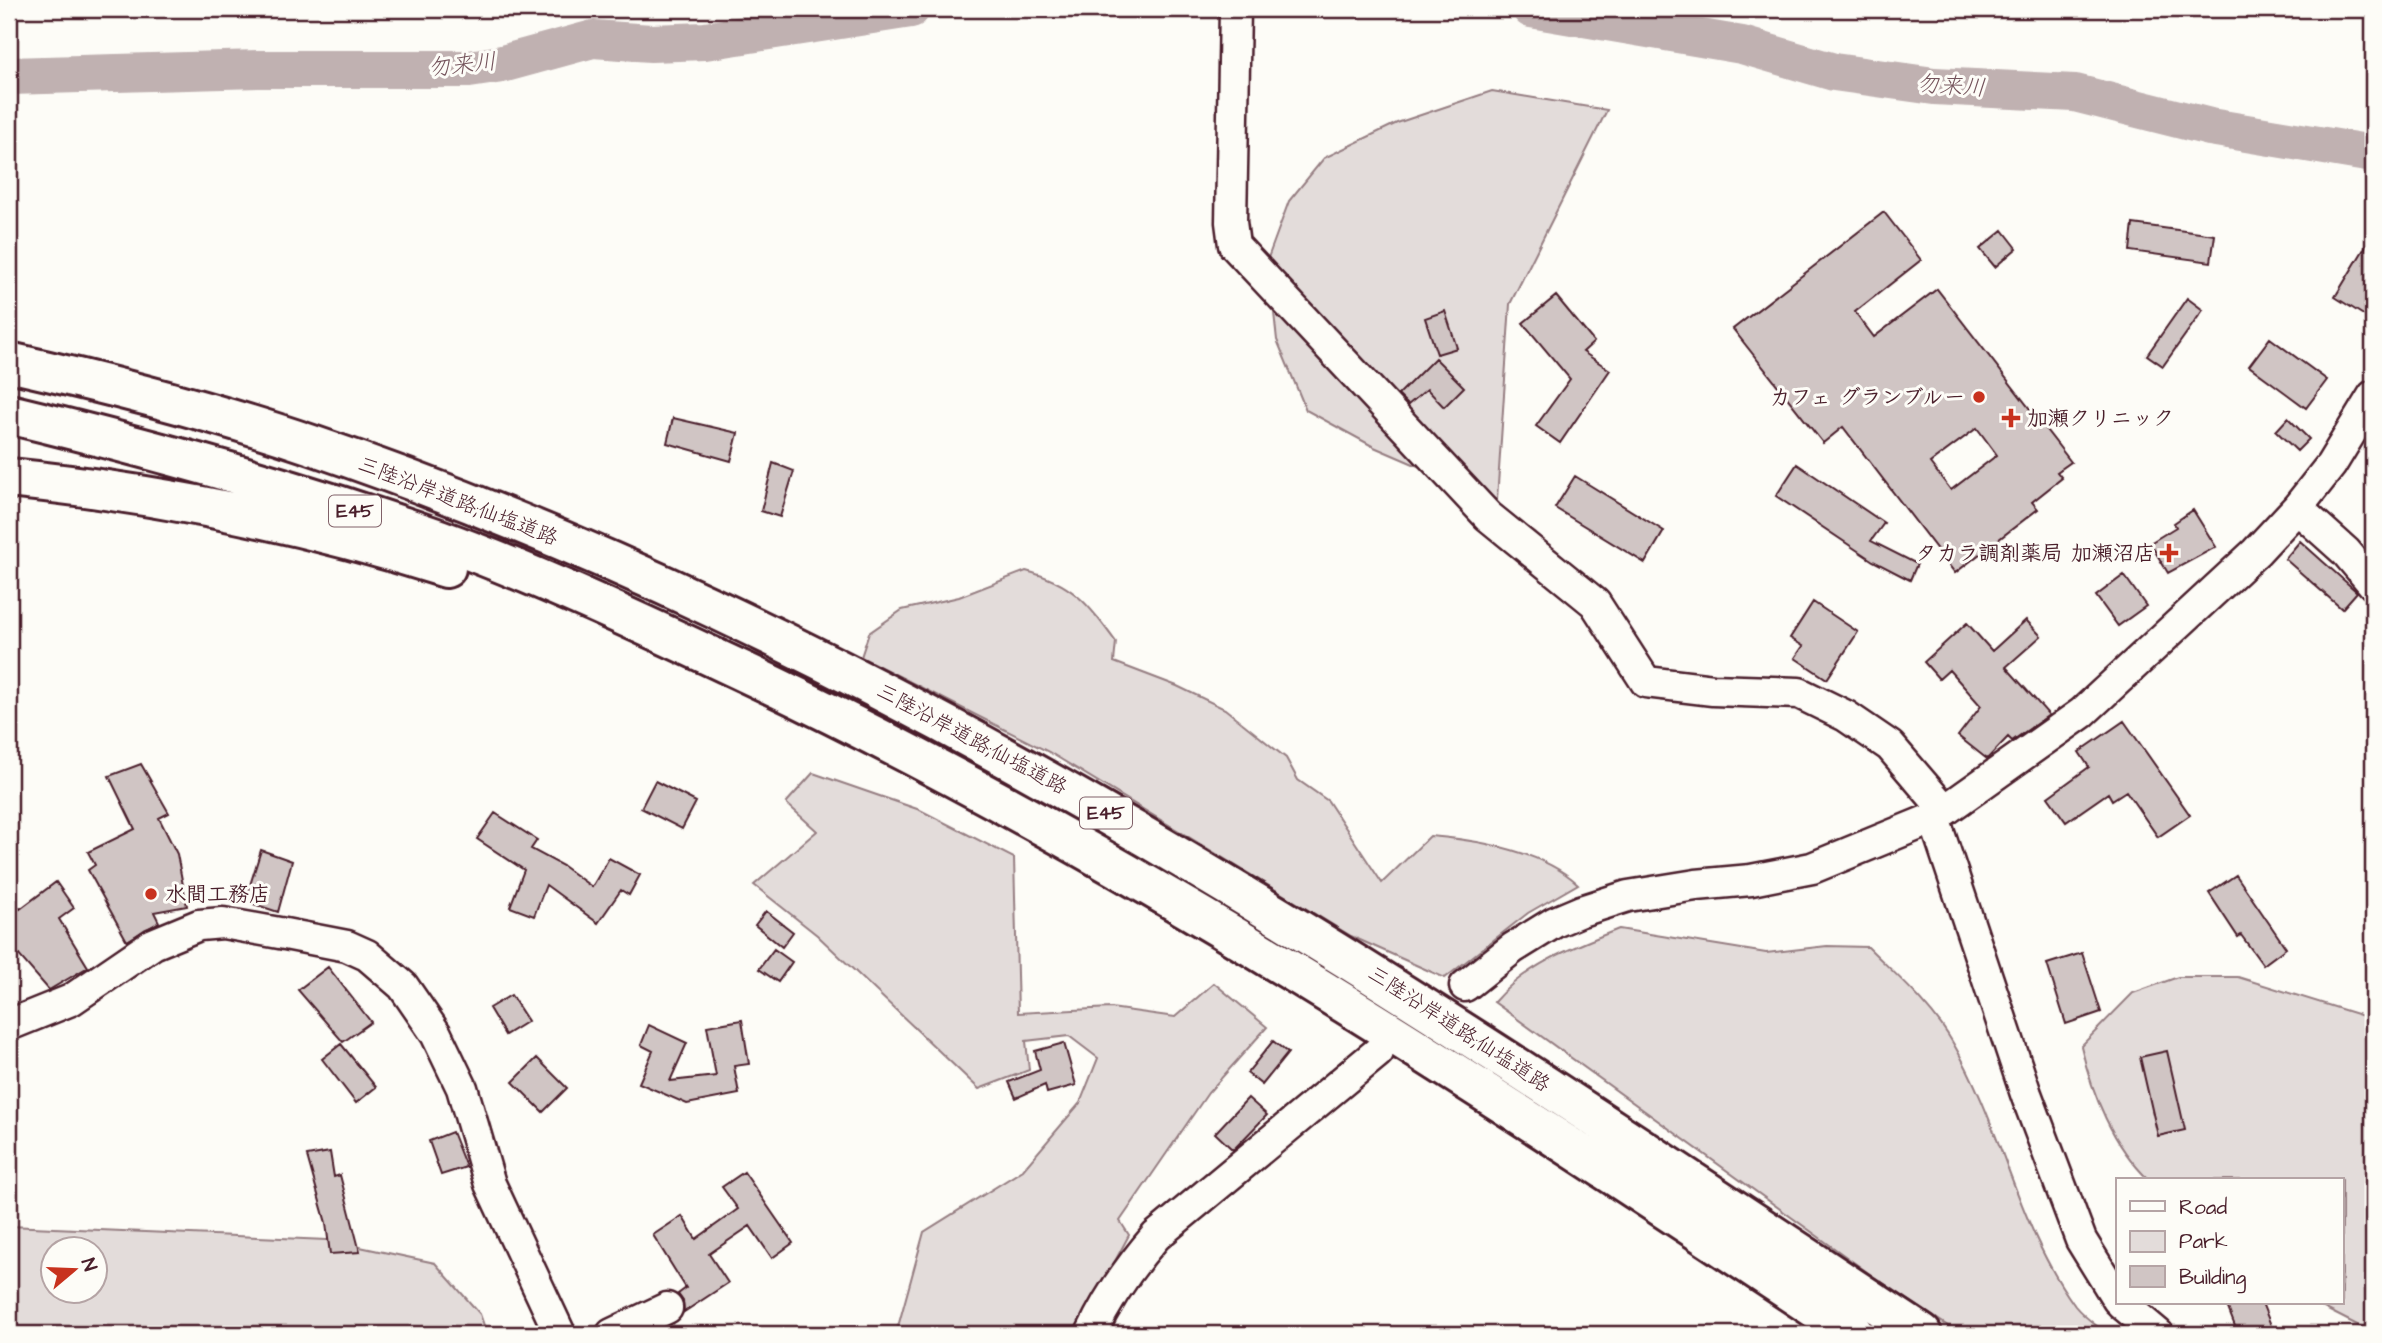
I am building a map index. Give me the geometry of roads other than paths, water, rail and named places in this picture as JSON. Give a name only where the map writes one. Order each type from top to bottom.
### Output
[{"type":"highway","points":[[9,340],[223,417]]},
{"type":"highway","name":"三陸沿岸道路;仙塩道路","points":[[9,362],[223,417],[388,472],[580,549],[845,671],[981,743],[1154,841],[1341,954],[1516,1065],[1923,1334]]},
{"type":"highway","name":"三陸沿岸道路;仙塩道路","points":[[9,414],[280,486],[441,540],[557,586],[688,645],[927,761],[1157,889],[1495,1097],[1854,1334]]},
{"type":"highway","points":[[9,478],[129,493],[286,524],[440,566],[688,645]]},
{"type":"street","points":[[1235,9],[1231,222],[1234,245],[1488,516],[1595,603],[1646,682],[1713,690],[1799,694],[1846,716],[1890,746],[1939,814],[2035,1119],[2081,1240],[2116,1297]]},
{"type":"street","points":[[1465,986],[1514,948],[1555,922],[1581,911],[1628,896],[1696,885],[1751,880],[1812,868],[1939,814],[2082,713],[2256,552],[2297,508],[2331,465],[2373,396]]},
{"type":"street","points":[[2297,508],[2346,552],[2373,584]]},
{"type":"street","points":[[9,1024],[71,1000],[153,944],[199,925],[223,923],[285,934],[347,946],[366,955],[403,986],[436,1034],[462,1088],[490,1184],[560,1334]]},
{"type":"street","points":[[1091,1334],[1103,1307],[1126,1271],[1156,1236],[1378,1052]]},
{"type":"street","points":[[2121,1304],[2158,1334]]},
{"type":"street","points":[[612,1334],[667,1308]]},
{"type":"waterway","name":"勿来川","points":[[9,76],[259,69],[469,69],[502,64],[593,39],[651,43],[705,41],[911,9]]},
{"type":"waterway","name":"勿来川","points":[[1531,9],[1742,45],[1834,72],[1934,86],[2075,93],[2210,127],[2373,154]]},
{"type":"place","name":"カフェ グランブルー","points":[[1979,397]]},
{"type":"place","name":"加瀬クリニック","points":[[2011,418]]},
{"type":"place","name":"タカラ調剤薬局 加瀬沼店","points":[[2169,553]]},
{"type":"place","name":"水間工務店","points":[[151,894]]}]
